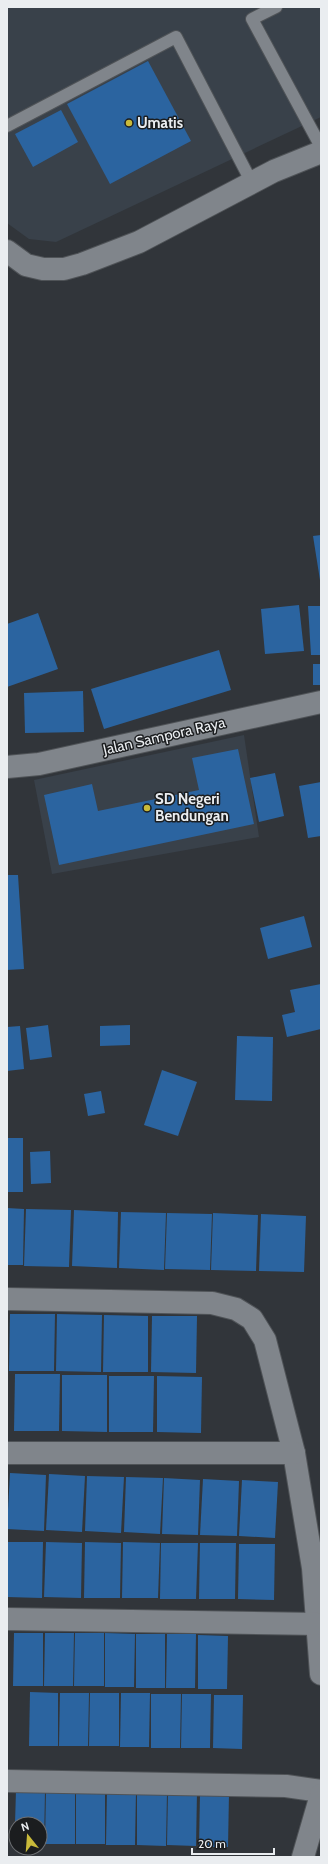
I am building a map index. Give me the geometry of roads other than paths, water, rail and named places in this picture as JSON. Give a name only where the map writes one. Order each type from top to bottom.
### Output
[{"type":"street","points":[[7,251],[26,265],[43,269],[64,269],[82,264],[139,242],[274,171],[321,152]]},
{"type":"street","name":"Jalan Sampora Raya","points":[[7,767],[46,762],[320,708]]},
{"type":"street","points":[[7,1299],[212,1303],[236,1309],[252,1319],[265,1340],[294,1452],[313,1568],[321,1674]]},
{"type":"street","points":[[7,1453],[294,1452]]},
{"type":"street","points":[[7,1619],[318,1624]]},
{"type":"street","points":[[7,1781],[286,1786],[321,1791]]},
{"type":"street","points":[[303,1857],[321,1795]]},
{"type":"lane","points":[[276,7],[252,20],[321,147]]},
{"type":"lane","points":[[7,126],[176,37],[252,183]]},
{"type":"place","name":"Umatis","points":[[129,123]]},
{"type":"place","name":"SD Negeri Bendungan","points":[[147,808]]}]
